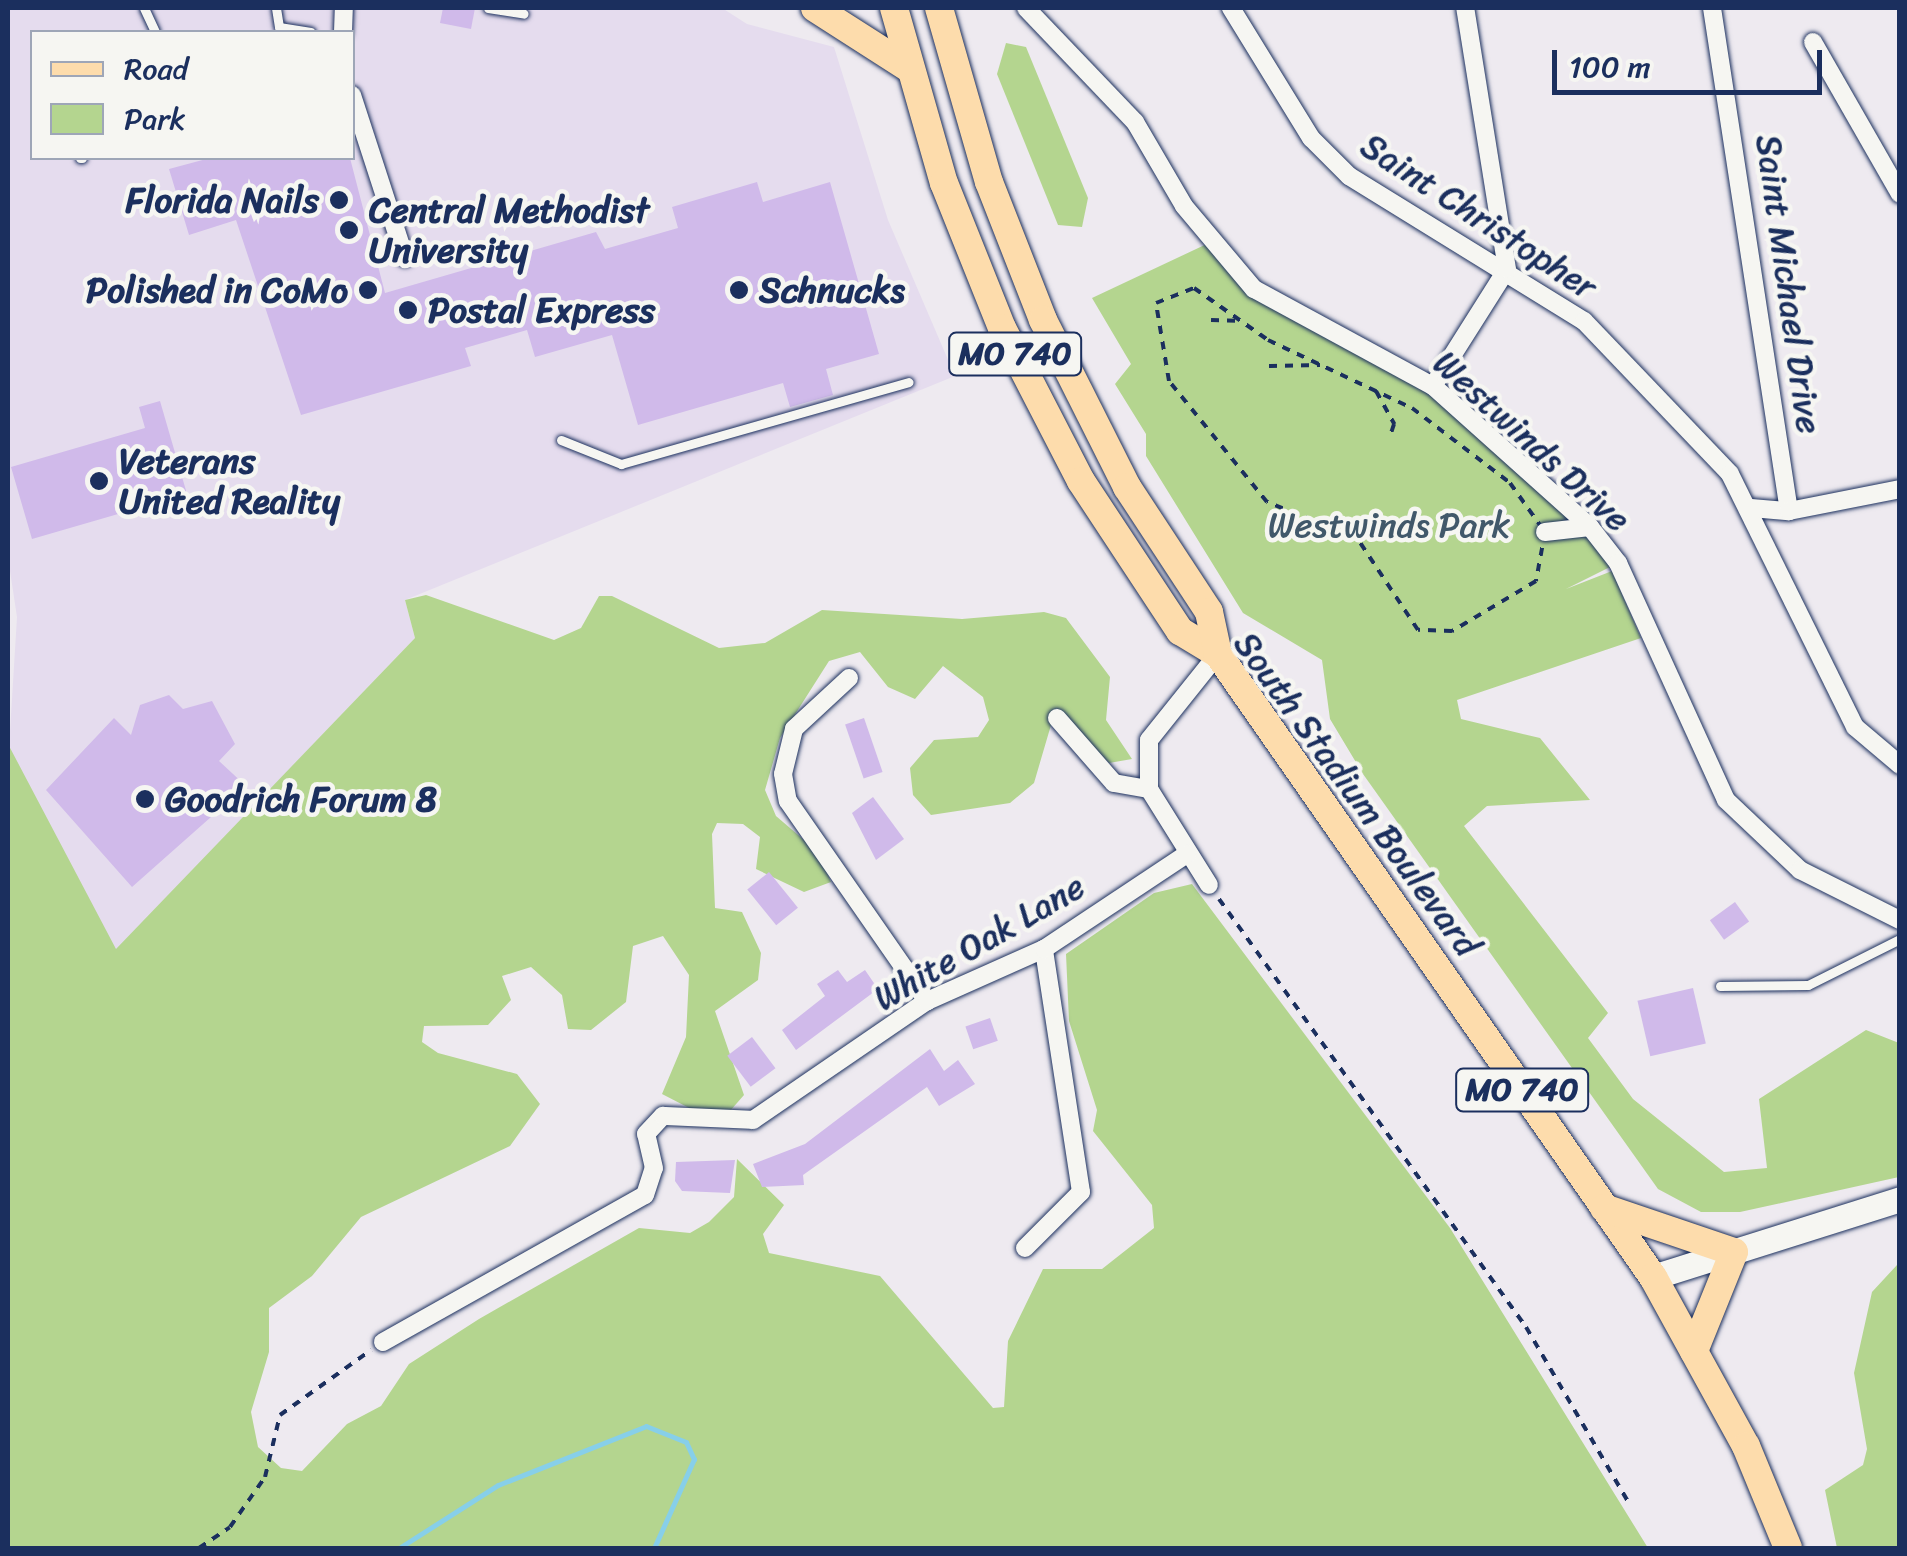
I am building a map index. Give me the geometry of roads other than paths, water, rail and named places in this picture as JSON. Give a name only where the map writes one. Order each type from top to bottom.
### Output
[{"type":"main road","points":[[814,8],[872,36],[910,70]]},
{"type":"main road","name":"South Stadium Boulevard","points":[[894,8],[910,70],[1002,328],[1082,481],[1180,631],[1218,654],[1653,1278],[1694,1351],[1788,1548]]},
{"type":"main road","name":"MO 740","points":[[939,8],[988,182],[1043,320],[1127,487],[1209,612],[1218,654]]},
{"type":"main road","points":[[1653,1278],[1900,1199]]},
{"type":"main road","points":[[1604,1208],[1734,1252]]},
{"type":"main road","points":[[1694,1351],[1734,1252]]},
{"type":"street","name":"Westwinds Drive","points":[[1026,8],[1134,122],[1231,268],[1434,386],[1590,527],[1618,563],[1726,800],[1800,870],[1900,920]]},
{"type":"street","name":"Saint Christopher","points":[[1231,8],[1311,138],[1348,176],[1507,269],[1584,321],[1752,508],[1855,727],[1896,758]]},
{"type":"street","points":[[1434,386],[1507,269],[1465,8]]},
{"type":"street","name":"Saint Michael Drive","points":[[1712,8],[1790,511]]},
{"type":"street","points":[[1814,42],[1900,194]]},
{"type":"street","points":[[355,104],[405,258]]},
{"type":"street","points":[[1752,508],[1790,511],[1900,489]]},
{"type":"street","points":[[1545,532],[1590,527]]},
{"type":"street","points":[[1208,885],[1149,788],[1149,740],[1218,654]]},
{"type":"street","points":[[849,678],[794,729],[782,774],[788,801],[927,1002]]},
{"type":"street","points":[[1057,718],[1114,782],[1149,788]]},
{"type":"street","name":"White Oak Lane","points":[[383,1342],[645,1194],[654,1168],[646,1134],[663,1116],[753,1120],[927,1002],[1044,949],[1187,854]]},
{"type":"street","points":[[1025,1248],[1081,1192],[1044,949]]},
{"type":"lane","points":[[276,8],[280,27],[298,30]]},
{"type":"lane","points":[[488,8],[524,14]]},
{"type":"lane","points":[[562,440],[621,464],[909,382]]},
{"type":"lane","points":[[1720,986],[1808,985],[1900,939]]},
{"type":"waterway","points":[[399,1548],[498,1485],[646,1426],[686,1442],[694,1459],[654,1548]]},
{"type":"place","name":"Florida Nails","points":[[339,200]]},
{"type":"place","name":"Central Methodist University","points":[[349,230]]},
{"type":"place","name":"Polished in CoMo","points":[[368,290]]},
{"type":"place","name":"Schnucks","points":[[739,290]]},
{"type":"place","name":"Postal Express","points":[[408,310]]},
{"type":"place","name":"Veterans United Reality","points":[[99,481]]},
{"type":"place","name":"Goodrich Forum 8","points":[[145,799]]},
{"type":"park label","name":"Westwinds Park","points":[[1389,525]]}]
